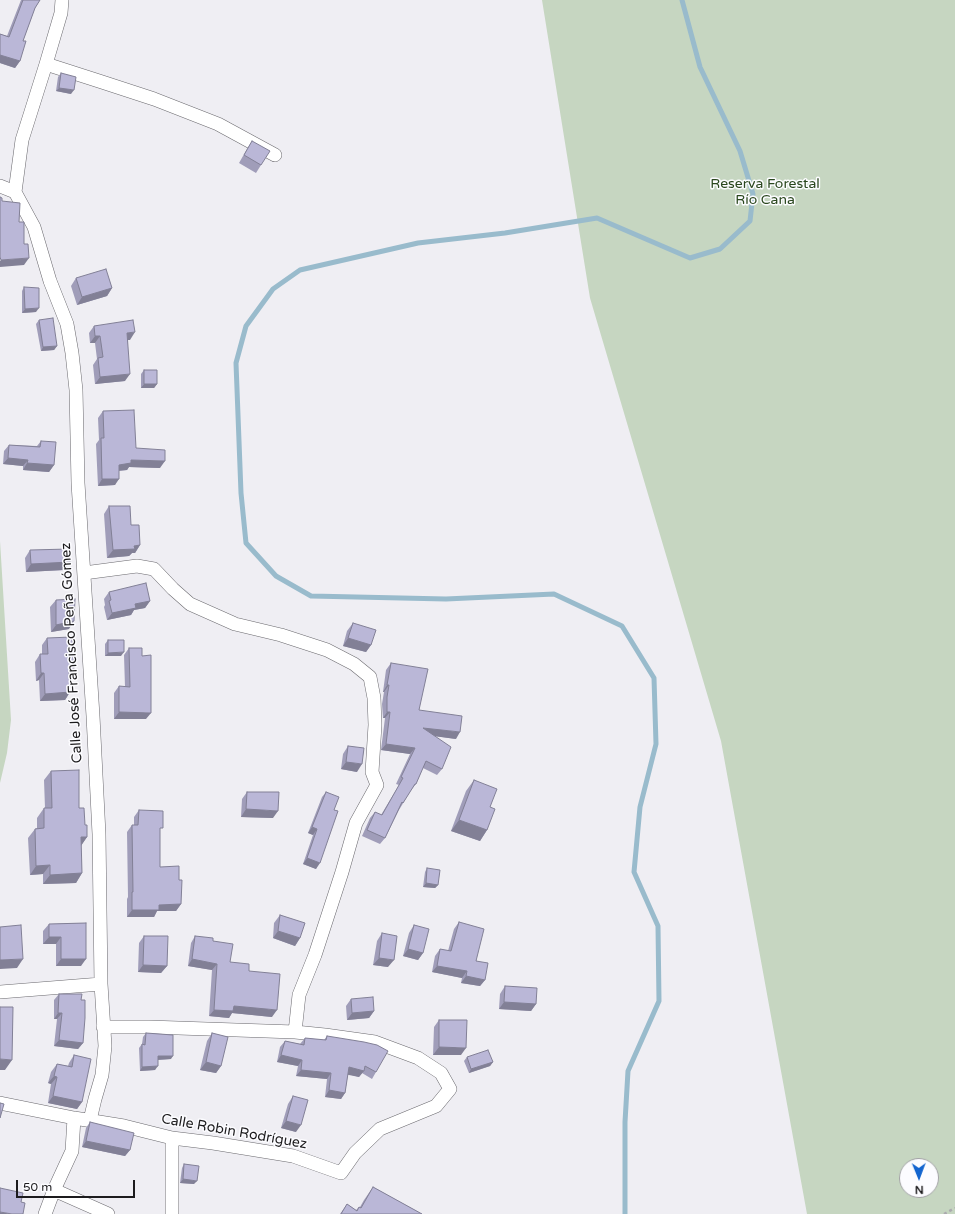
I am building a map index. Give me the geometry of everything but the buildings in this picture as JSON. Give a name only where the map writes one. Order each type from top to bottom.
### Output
[{"type":"street","points":[[0,186],[15,192],[22,140],[61,13],[62,0]]},
{"type":"street","points":[[46,64],[154,99],[218,124],[275,155]]},
{"type":"street","name":"Calle José Francisco Peña Gómez","points":[[15,192],[34,227],[50,281],[67,324],[76,390],[78,483],[99,834],[101,984],[105,1046],[102,1075],[90,1120]]},
{"type":"street","points":[[84,573],[137,566],[154,570],[190,604],[235,624],[281,635],[327,650],[354,664],[370,677],[374,698],[375,725],[372,772],[377,786],[356,823],[315,955],[299,995],[295,1032],[103,1027]]},
{"type":"street","points":[[0,992],[101,984]]},
{"type":"street","name":"Calle Robin Rodríguez","points":[[0,1103],[74,1118],[124,1126],[172,1138],[293,1156],[340,1173],[355,1153],[380,1129],[436,1106],[450,1089],[441,1074],[418,1058],[375,1042],[295,1032]]},
{"type":"street","points":[[45,1214],[72,1151],[74,1118]]},
{"type":"street","points":[[172,1138],[172,1214]]},
{"type":"street","points":[[54,1190],[108,1214]]},
{"type":"path","points":[[944,1214],[955,1208]]},
{"type":"green space","name":"Reserva Forestal Río Cana","points":[[542,0],[955,0],[955,1214],[807,1214],[721,741],[590,298]]},
{"type":"green space","points":[[0,541],[11,720],[7,753],[0,783]]},
{"type":"waterway","points":[[625,1214],[625,1122],[628,1071],[659,1001],[658,926],[634,872],[640,807],[656,744],[654,678],[622,626],[554,594],[446,599],[311,596],[276,576],[246,543],[241,493],[236,363],[246,326],[273,289],[300,270],[418,243],[505,233],[597,218],[690,258],[720,249],[750,221],[753,194],[740,151],[700,67],[682,0]]}]
